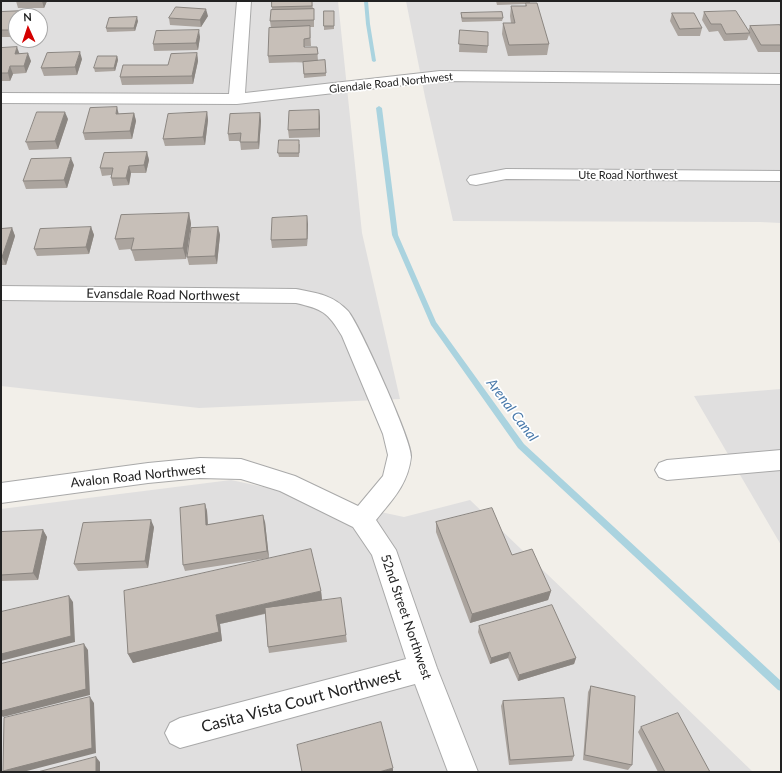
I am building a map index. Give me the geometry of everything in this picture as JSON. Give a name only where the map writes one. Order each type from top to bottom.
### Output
[{"type":"street","points":[[237,99],[244,1]]},
{"type":"street","name":"Glendale Road Northwest","points":[[2,100],[237,99],[440,76],[781,79]]},
{"type":"street","name":"Ute Road Northwest","points":[[476,180],[506,174],[781,176]]},
{"type":"street","name":"Evansdale Road Northwest","points":[[1,293],[296,296],[324,302],[341,317],[352,336],[394,434],[400,455],[394,480],[362,519]]},
{"type":"street","points":[[667,470],[781,460]]},
{"type":"street","name":"Avalon Road Northwest","points":[[1,493],[148,472],[200,468],[241,469],[287,483],[362,519]]},
{"type":"street","name":"52nd Street Northwest","points":[[362,519],[383,550],[423,668],[463,772]]},
{"type":"street","name":"Casita Vista Court Northwest","points":[[180,733],[423,668]]},
{"type":"shaded area","points":[[1,1],[338,1],[362,233],[400,399],[199,408],[1,386]]},
{"type":"shaded area","points":[[406,1],[781,1],[781,223],[453,221],[425,97]]},
{"type":"shaded area","points":[[781,389],[781,545],[694,396]]},
{"type":"shaded area","points":[[231,480],[404,517],[470,500],[753,772],[1,772],[1,509]]},
{"type":"building","points":[[272,1],[312,1],[312,6],[272,7]]},
{"type":"building","points":[[526,3],[537,3],[549,44],[509,45],[503,23],[515,23],[511,6],[526,6]]},
{"type":"building","points":[[176,7],[206,9],[200,20],[169,18]]},
{"type":"building","points":[[314,9],[314,20],[270,21],[271,10]]},
{"type":"building","points":[[324,11],[334,11],[334,26],[324,26]]},
{"type":"building","points":[[736,11],[750,33],[726,34],[721,24],[711,24],[704,12]]},
{"type":"building","points":[[1,12],[8,12],[8,30],[1,30]]},
{"type":"building","points":[[502,12],[503,18],[462,18],[461,13]]},
{"type":"building","points":[[672,13],[694,13],[702,28],[680,29]]},
{"type":"building","points":[[137,17],[134,28],[106,28],[109,18]]},
{"type":"building","points":[[780,25],[781,45],[761,45],[750,26]]},
{"type":"building","points":[[310,26],[310,38],[304,39],[304,47],[317,47],[318,54],[268,56],[269,28]]},
{"type":"building","points":[[199,30],[196,43],[153,44],[156,31]]},
{"type":"building","points":[[460,30],[488,32],[488,46],[459,44]]},
{"type":"building","points":[[1,48],[17,48],[15,54],[28,53],[24,66],[10,66],[8,73],[1,73]]},
{"type":"building","points":[[80,52],[75,67],[41,68],[47,53]]},
{"type":"building","points":[[197,53],[192,76],[120,77],[123,65],[168,65],[171,54]]},
{"type":"building","points":[[98,56],[117,56],[114,68],[94,68]]},
{"type":"building","points":[[325,60],[326,73],[304,74],[303,62]]},
{"type":"building","points":[[117,107],[116,114],[134,113],[130,131],[83,133],[90,108]]},
{"type":"building","points":[[319,110],[319,129],[288,130],[289,111]]},
{"type":"building","points":[[37,112],[65,112],[55,141],[26,142]]},
{"type":"building","points":[[207,112],[203,137],[163,139],[168,114]]},
{"type":"building","points":[[260,113],[258,142],[240,142],[241,133],[228,134],[230,114]]},
{"type":"building","points":[[279,140],[299,140],[299,153],[278,153]]},
{"type":"building","points":[[147,152],[144,165],[129,166],[126,178],[111,178],[113,168],[100,168],[104,153]]},
{"type":"building","points":[[71,158],[64,180],[23,181],[31,159]]},
{"type":"building","points":[[189,213],[183,248],[131,250],[134,238],[115,239],[121,215]]},
{"type":"building","points":[[307,216],[307,239],[271,240],[272,218]]},
{"type":"building","points":[[91,227],[86,247],[34,249],[40,229]]},
{"type":"building","points":[[218,227],[215,256],[187,257],[191,228]]},
{"type":"building","points":[[12,228],[2,257],[1,257],[1,229]]},
{"type":"building","points":[[205,504],[206,525],[263,515],[267,551],[183,565],[180,508]]},
{"type":"building","points":[[492,508],[512,555],[532,549],[551,591],[472,614],[436,522]]},
{"type":"building","points":[[151,520],[145,561],[74,564],[83,523]]},
{"type":"building","points":[[43,530],[33,573],[1,575],[1,532]]},
{"type":"building","points":[[311,549],[321,591],[216,615],[219,632],[128,654],[124,591]]},
{"type":"building","points":[[69,596],[71,636],[1,654],[1,612]]},
{"type":"building","points":[[341,598],[346,635],[268,647],[265,608]]},
{"type":"building","points":[[552,605],[576,658],[519,675],[510,652],[491,658],[479,626]]},
{"type":"building","points":[[84,644],[86,689],[1,711],[1,664]]},
{"type":"building","points":[[591,686],[635,696],[632,765],[585,755]]},
{"type":"building","points":[[90,697],[92,748],[3,771],[4,718]]},
{"type":"building","points":[[564,698],[574,756],[510,760],[503,701]]},
{"type":"building","points":[[678,713],[710,772],[665,772],[641,727]]},
{"type":"building","points":[[381,722],[393,768],[379,772],[302,772],[297,745]]},
{"type":"building","points":[[96,757],[96,772],[38,772]]},
{"type":"waterway","name":"Arenal Canal","points":[[366,1],[374,61]]},
{"type":"waterway","name":"Arenal Canal","points":[[379,108],[395,235],[433,323],[521,446],[781,687]]}]
